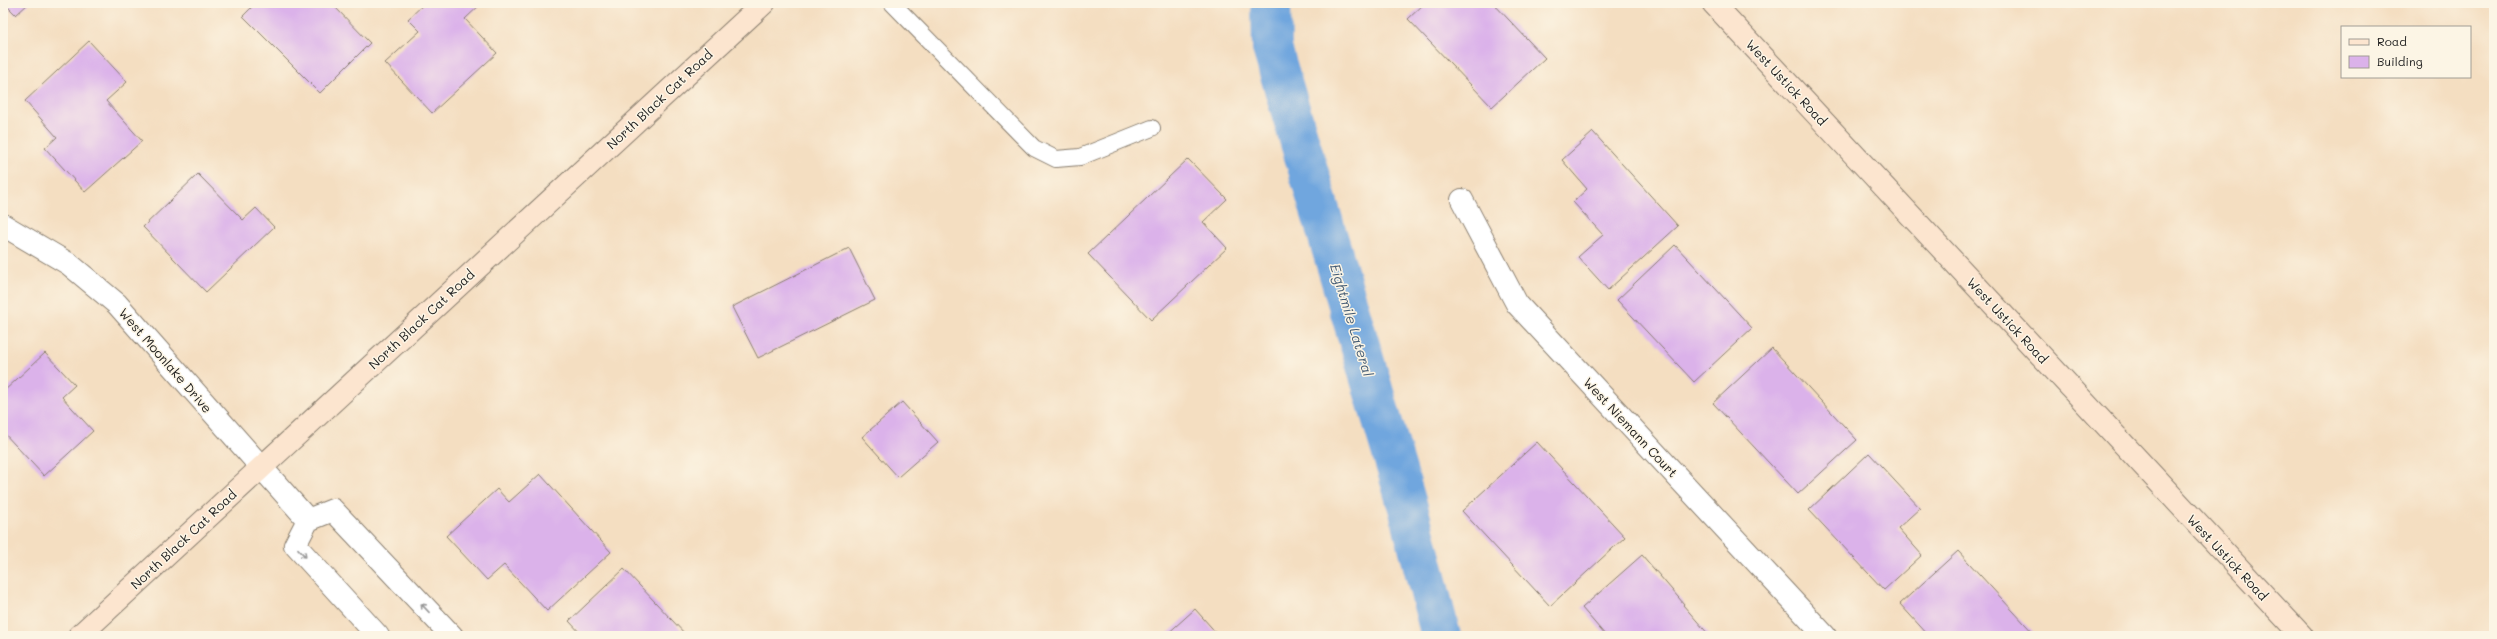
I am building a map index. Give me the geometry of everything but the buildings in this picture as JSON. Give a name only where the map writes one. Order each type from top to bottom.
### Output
[{"type":"main road","name":"North Black Cat Road","points":[[79,636],[764,3]]},
{"type":"main road","name":"West Ustick Road","points":[[1713,3],[2302,636]]},
{"type":"street","name":"West Niemann Court","points":[[1462,200],[1517,304],[1825,636]]},
{"type":"street","name":"West Moonlake Drive","points":[[3,225],[69,264],[117,304],[308,520]]},
{"type":"street","points":[[378,636],[295,545],[308,520],[333,510],[452,636]]},
{"type":"lane","points":[[892,3],[1034,148],[1056,159],[1080,157],[1152,128]]},
{"type":"waterway","name":"Eightmile Lateral","points":[[1271,3],[1272,48],[1409,511],[1441,636]]}]
